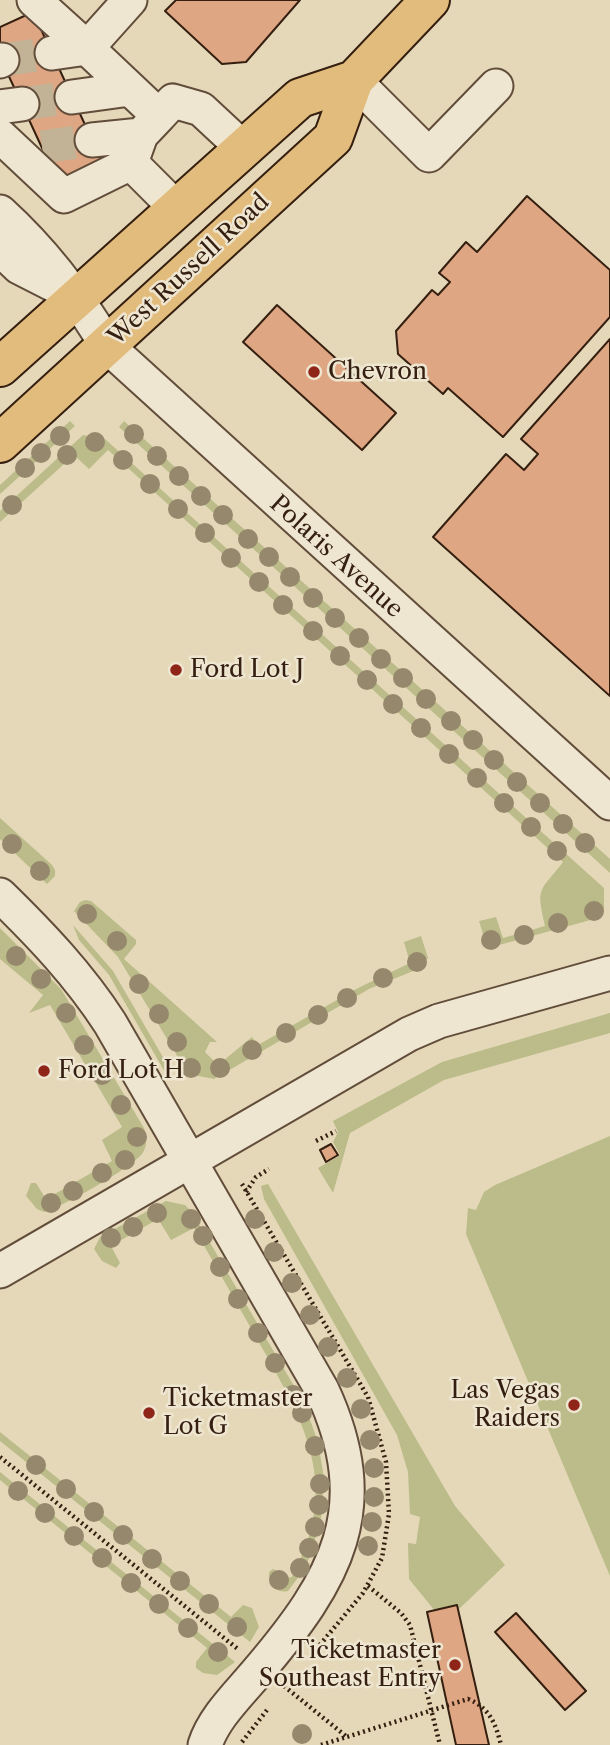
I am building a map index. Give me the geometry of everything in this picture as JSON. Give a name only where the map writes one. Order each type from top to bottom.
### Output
[{"type":"main road","name":"West Russell Road","points":[[0,443],[333,138],[354,80],[430,0]]},
{"type":"main road","name":"West Russell Road","points":[[0,367],[300,98],[354,80]]},
{"type":"street","points":[[34,0],[130,89],[144,138],[177,209]]},
{"type":"street","points":[[52,53],[87,48],[130,0]]},
{"type":"street","points":[[354,80],[429,155],[496,86]]},
{"type":"street","points":[[72,97],[130,89]]},
{"type":"street","points":[[19,145],[64,196],[144,138],[173,101],[201,109],[244,149]]},
{"type":"street","points":[[92,140],[144,138]]},
{"type":"street","name":"Polaris Avenue","points":[[0,212],[38,247],[78,298],[107,346],[264,492],[610,803]]},
{"type":"street","points":[[0,249],[19,267],[78,298]]},
{"type":"street","points":[[0,895],[87,988],[190,1160],[322,1390],[341,1437],[348,1493],[346,1520],[330,1572],[301,1618],[216,1722],[205,1745]]},
{"type":"street","points":[[0,1271],[409,1034],[439,1021],[610,973]]},
{"type":"path","points":[[316,1141],[336,1130]]},
{"type":"path","points":[[246,1192],[256,1177],[269,1169]]},
{"type":"path","points":[[0,1457],[242,1653]]},
{"type":"path","points":[[368,1586],[401,1613],[410,1625],[440,1745]]},
{"type":"path","points":[[281,1683],[346,1737]]},
{"type":"path","points":[[321,1745],[458,1700],[476,1703],[492,1718],[501,1745]]},
{"type":"green space","points":[[70,421],[75,426],[0,494],[0,485]]},
{"type":"green space","points":[[124,421],[610,859],[610,873],[119,427]]},
{"type":"green space","points":[[83,435],[105,439],[604,888],[604,912],[598,918],[499,945],[486,944],[479,921],[496,917],[503,938],[545,926],[540,896],[544,885],[563,862],[108,450],[89,469],[74,455],[0,522],[0,511]]},
{"type":"green space","points":[[0,818],[52,865],[55,876],[47,884],[0,839]]},
{"type":"green space","points":[[91,901],[136,940],[136,944],[124,959],[217,1042],[210,1042],[205,1052],[218,1065],[252,1037],[258,1045],[358,988],[410,963],[404,942],[421,936],[428,958],[418,969],[369,989],[214,1079],[188,1074],[118,957],[74,911],[80,902]]},
{"type":"green space","points":[[73,925],[113,971],[171,1071],[166,1074],[109,975],[79,940]]},
{"type":"green space","points":[[0,928],[61,989],[144,1128],[146,1144],[136,1160],[96,1186],[44,1212],[37,1209],[26,1196],[31,1183],[36,1183],[46,1199],[112,1161],[102,1140],[122,1127],[50,1005],[29,1013],[43,995],[0,959]]},
{"type":"green space","points":[[610,1013],[610,1033],[444,1080],[350,1133],[333,1193],[318,1168],[340,1155],[333,1142],[338,1132],[333,1121],[442,1062]]},
{"type":"green space","name":"Las Vegas Raiders","points":[[610,1136],[610,1576],[466,1234],[468,1208],[476,1210],[484,1192]]},
{"type":"green space","points":[[268,1184],[455,1506],[505,1565],[459,1609],[457,1606],[435,1611],[409,1579],[408,1543],[416,1544],[420,1517],[410,1514],[408,1472],[397,1435],[264,1199],[261,1186]]},
{"type":"green space","points":[[166,1201],[185,1205],[192,1212],[304,1403],[318,1442],[324,1478],[321,1521],[306,1567],[288,1591],[279,1591],[273,1587],[269,1572],[273,1569],[291,1578],[306,1544],[314,1513],[315,1483],[311,1455],[302,1427],[257,1339],[194,1228],[171,1240],[158,1219],[111,1246],[120,1263],[116,1268],[102,1261],[94,1249],[100,1237]]},
{"type":"green space","points":[[0,1432],[231,1617],[243,1605],[252,1608],[259,1627],[250,1642],[0,1441]]},
{"type":"green space","points":[[0,1472],[235,1662],[217,1675],[203,1673],[196,1668],[196,1662],[207,1648],[0,1480]]},
{"type":"building","points":[[176,0],[300,0],[246,62],[222,64],[165,11]]},
{"type":"building","points":[[33,12],[105,168],[61,189],[0,57],[0,27]]},
{"type":"building","points":[[527,196],[610,270],[610,317],[503,437],[448,388],[443,394],[398,354],[396,331],[432,290],[438,295],[450,282],[439,273],[466,242],[477,252]]},
{"type":"building","name":"Chevron","points":[[277,305],[396,413],[362,450],[243,342]]},
{"type":"building","points":[[610,339],[610,696],[433,537],[506,454],[524,470],[538,454],[521,439]]},
{"type":"building","points":[[331,1144],[338,1155],[326,1162],[320,1150]]},
{"type":"building","name":"Ticketmaster Southeast Entry","points":[[457,1605],[489,1745],[456,1745],[427,1612]]},
{"type":"building","points":[[516,1613],[586,1691],[565,1710],[495,1632]]},
{"type":"tunnel","points":[[2,60],[52,53]]},
{"type":"tunnel","points":[[22,104],[72,97]]},
{"type":"tunnel","points":[[42,147],[92,140]]},
{"type":"place","name":"Chevron","points":[[314,372]]},
{"type":"place","name":"Ford Lot J","points":[[176,670]]},
{"type":"place","name":"Ford Lot H","points":[[44,1071]]},
{"type":"place","name":"Las Vegas Raiders","points":[[574,1405]]},
{"type":"place","name":"Ticketmaster Lot G","points":[[149,1413]]},
{"type":"place","name":"Ticketmaster Southeast Entry","points":[[455,1665]]}]
